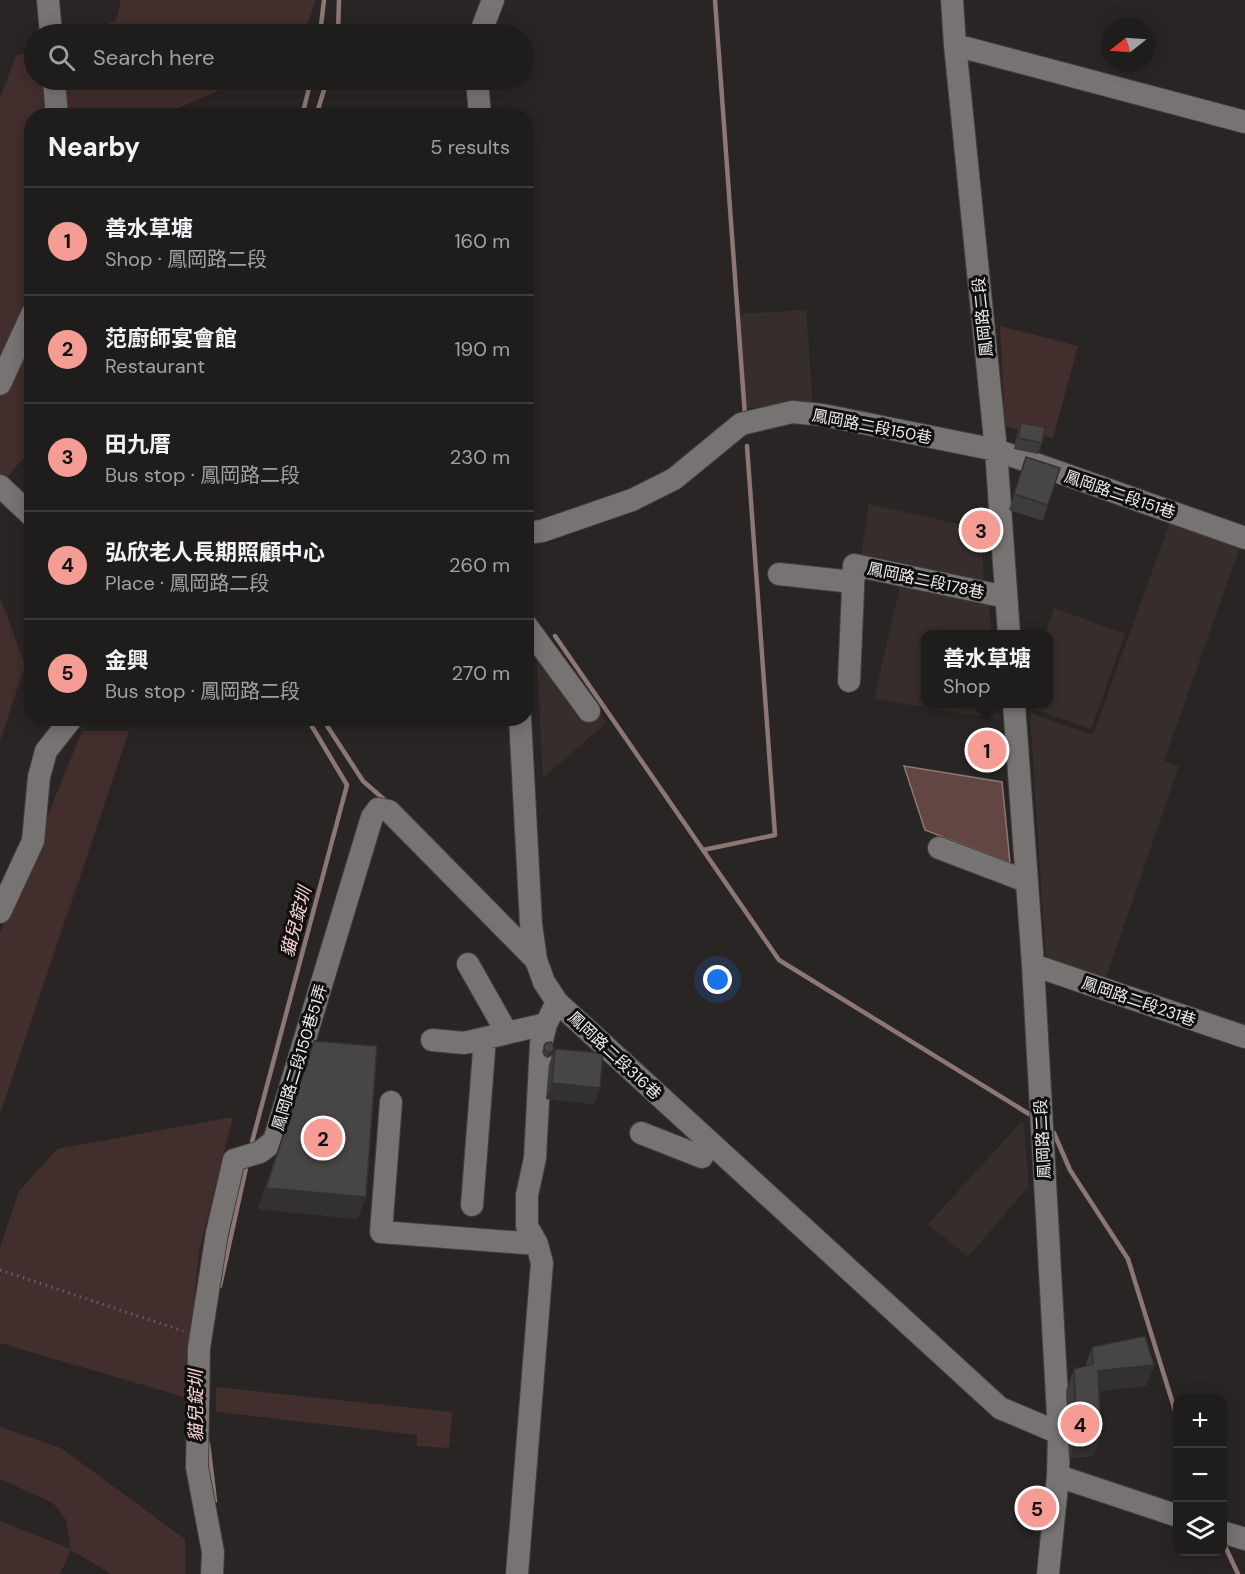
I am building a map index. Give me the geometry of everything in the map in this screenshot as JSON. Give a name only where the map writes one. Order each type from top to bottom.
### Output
[{"type":"street","points":[[48,0],[50,24]]},
{"type":"street","points":[[484,24],[493,0]]},
{"type":"street","name":"鳳岡路二段","points":[[952,0],[996,450],[1009,630]]},
{"type":"street","points":[[955,45],[1245,122]]},
{"type":"street","points":[[55,90],[56,108]]},
{"type":"street","points":[[478,90],[479,108]]},
{"type":"street","points":[[0,384],[24,332]]},
{"type":"street","name":"鳳岡路二段150巷","points":[[534,532],[542,531],[632,500],[674,479],[741,424],[792,412],[823,415],[996,450]]},
{"type":"street","name":"鳳岡路二段151巷","points":[[996,450],[1245,538]]},
{"type":"street","points":[[0,486],[24,508]]},
{"type":"street","name":"鳳岡路二段178巷","points":[[849,681],[854,565],[1006,597]]},
{"type":"street","points":[[779,574],[853,582]]},
{"type":"street","points":[[534,636],[589,711]]},
{"type":"street","name":"鳳岡路二段","points":[[1014,708],[1033,965],[1059,1433],[1058,1476],[1048,1574]]},
{"type":"street","points":[[0,912],[33,841],[41,762],[46,751],[66,726]]},
{"type":"street","name":"鳳岡路二段150巷51弄","points":[[520,726],[531,924],[536,960],[544,982],[557,1002]]},
{"type":"street","name":"鳳岡路二段150巷51弄","points":[[212,1574],[213,1552],[197,1467],[199,1348],[217,1233],[234,1160],[260,1152],[274,1141],[372,817],[378,809],[388,812],[536,960]]},
{"type":"street","points":[[939,848],[1026,881]]},
{"type":"street","points":[[468,964],[496,1035],[472,1205]]},
{"type":"street","name":"鳳岡路二段231巷","points":[[1033,965],[1245,1037]]},
{"type":"street","name":"鳳岡路二段316巷","points":[[517,1574],[542,1263],[537,1244],[527,1226],[527,1195],[536,1158],[541,1044],[546,1024],[557,1002],[1000,1408],[1059,1433]]},
{"type":"street","points":[[432,1040],[464,1043],[546,1024]]},
{"type":"street","points":[[391,1102],[381,1232],[537,1244]]},
{"type":"street","points":[[641,1133],[702,1157],[708,1141]]},
{"type":"street","points":[[1058,1476],[1173,1514]]},
{"type":"street","points":[[1227,1534],[1245,1539]]},
{"type":"path","points":[[0,1270],[200,1337]]},
{"type":"shaded area","points":[[121,0],[316,0],[308,24],[107,24],[116,21]]},
{"type":"shaded area","points":[[24,53],[24,90],[220,90],[178,108],[24,108],[24,457],[0,487],[0,98],[16,56]]},
{"type":"shaded area","points":[[806,310],[813,404],[746,408],[735,314]]},
{"type":"shaded area","points":[[1000,326],[1078,346],[1053,438],[1005,426]]},
{"type":"shaded area","points":[[869,504],[981,529],[984,584],[861,556]]},
{"type":"shaded area","points":[[1171,519],[1241,544],[1164,761],[1179,766],[1106,977],[1046,960],[1030,713],[1093,735]]},
{"type":"shaded area","points":[[900,586],[989,605],[992,630],[921,630],[921,707],[874,699]]},
{"type":"shaded area","points":[[0,597],[24,662],[24,668],[0,741]]},
{"type":"shaded area","points":[[1054,608],[1125,634],[1091,729],[1031,708],[1053,708],[1053,630],[1046,630]]},
{"type":"shaded area","points":[[535,619],[606,723],[543,778]]},
{"type":"shaded area","points":[[930,708],[998,708],[999,719]]},
{"type":"shaded area","points":[[82,731],[129,731],[0,1114],[0,933]]},
{"type":"shaded area","points":[[904,766],[1002,782],[1010,863],[925,830]]},
{"type":"shaded area","points":[[233,1117],[199,1251],[184,1397],[0,1343],[0,1247],[19,1191],[57,1149]]},
{"type":"shaded area","points":[[1023,1120],[1029,1186],[968,1257],[928,1224]]},
{"type":"shaded area","points":[[216,1387],[452,1412],[449,1448],[417,1446],[417,1435],[216,1412]]},
{"type":"shaded area","points":[[0,1427],[61,1448],[185,1539],[185,1574],[111,1574],[71,1550],[60,1574],[0,1574],[0,1521],[71,1549],[66,1520],[53,1503],[0,1479]]},
{"type":"building","points":[[1021,423],[1045,427],[1042,443],[1018,438]]},
{"type":"building","points":[[1026,457],[1060,468],[1048,505],[1014,494]]},
{"type":"building","points":[[314,1041],[377,1046],[366,1197],[266,1188]]},
{"type":"building","points":[[551,1042],[554,1047],[549,1053],[545,1051],[544,1046]]},
{"type":"building","points":[[555,1049],[603,1053],[600,1088],[552,1083]]},
{"type":"building","points":[[1145,1336],[1154,1365],[1098,1371],[1101,1435],[1077,1437],[1074,1369],[1093,1364],[1092,1347]]},
{"type":"waterway","name":"貓兒錠圳","points":[[321,24],[324,0]]},
{"type":"waterway","points":[[338,24],[339,0]]},
{"type":"waterway","points":[[715,0],[745,416]]},
{"type":"waterway","name":"貓兒錠圳","points":[[304,108],[308,90]]},
{"type":"waterway","points":[[318,108],[324,90]]},
{"type":"waterway","points":[[703,850],[775,835],[747,446]]},
{"type":"waterway","points":[[555,636],[779,960],[1029,1114]]},
{"type":"waterway","name":"貓兒錠圳","points":[[252,1142],[347,785],[312,726]]},
{"type":"waterway","points":[[327,726],[363,781],[386,801]]},
{"type":"waterway","points":[[1054,1133],[1070,1170],[1128,1259],[1173,1404]]},
{"type":"waterway","name":"貓兒錠圳","points":[[220,1286],[246,1168]]},
{"type":"waterway","name":"貓兒錠圳","points":[[208,1443],[215,1501]]},
{"type":"waterway","points":[[1227,1550],[1238,1574]]},
{"type":"place","name":"田九厝","points":[[981,530]]},
{"type":"place","name":"善水草塘","points":[[987,750]]},
{"type":"place","name":"范廚師宴會館","points":[[323,1138]]},
{"type":"place","name":"弘欣老人長期照顧中心","points":[[1080,1424]]},
{"type":"place","name":"金興","points":[[1037,1508]]}]
